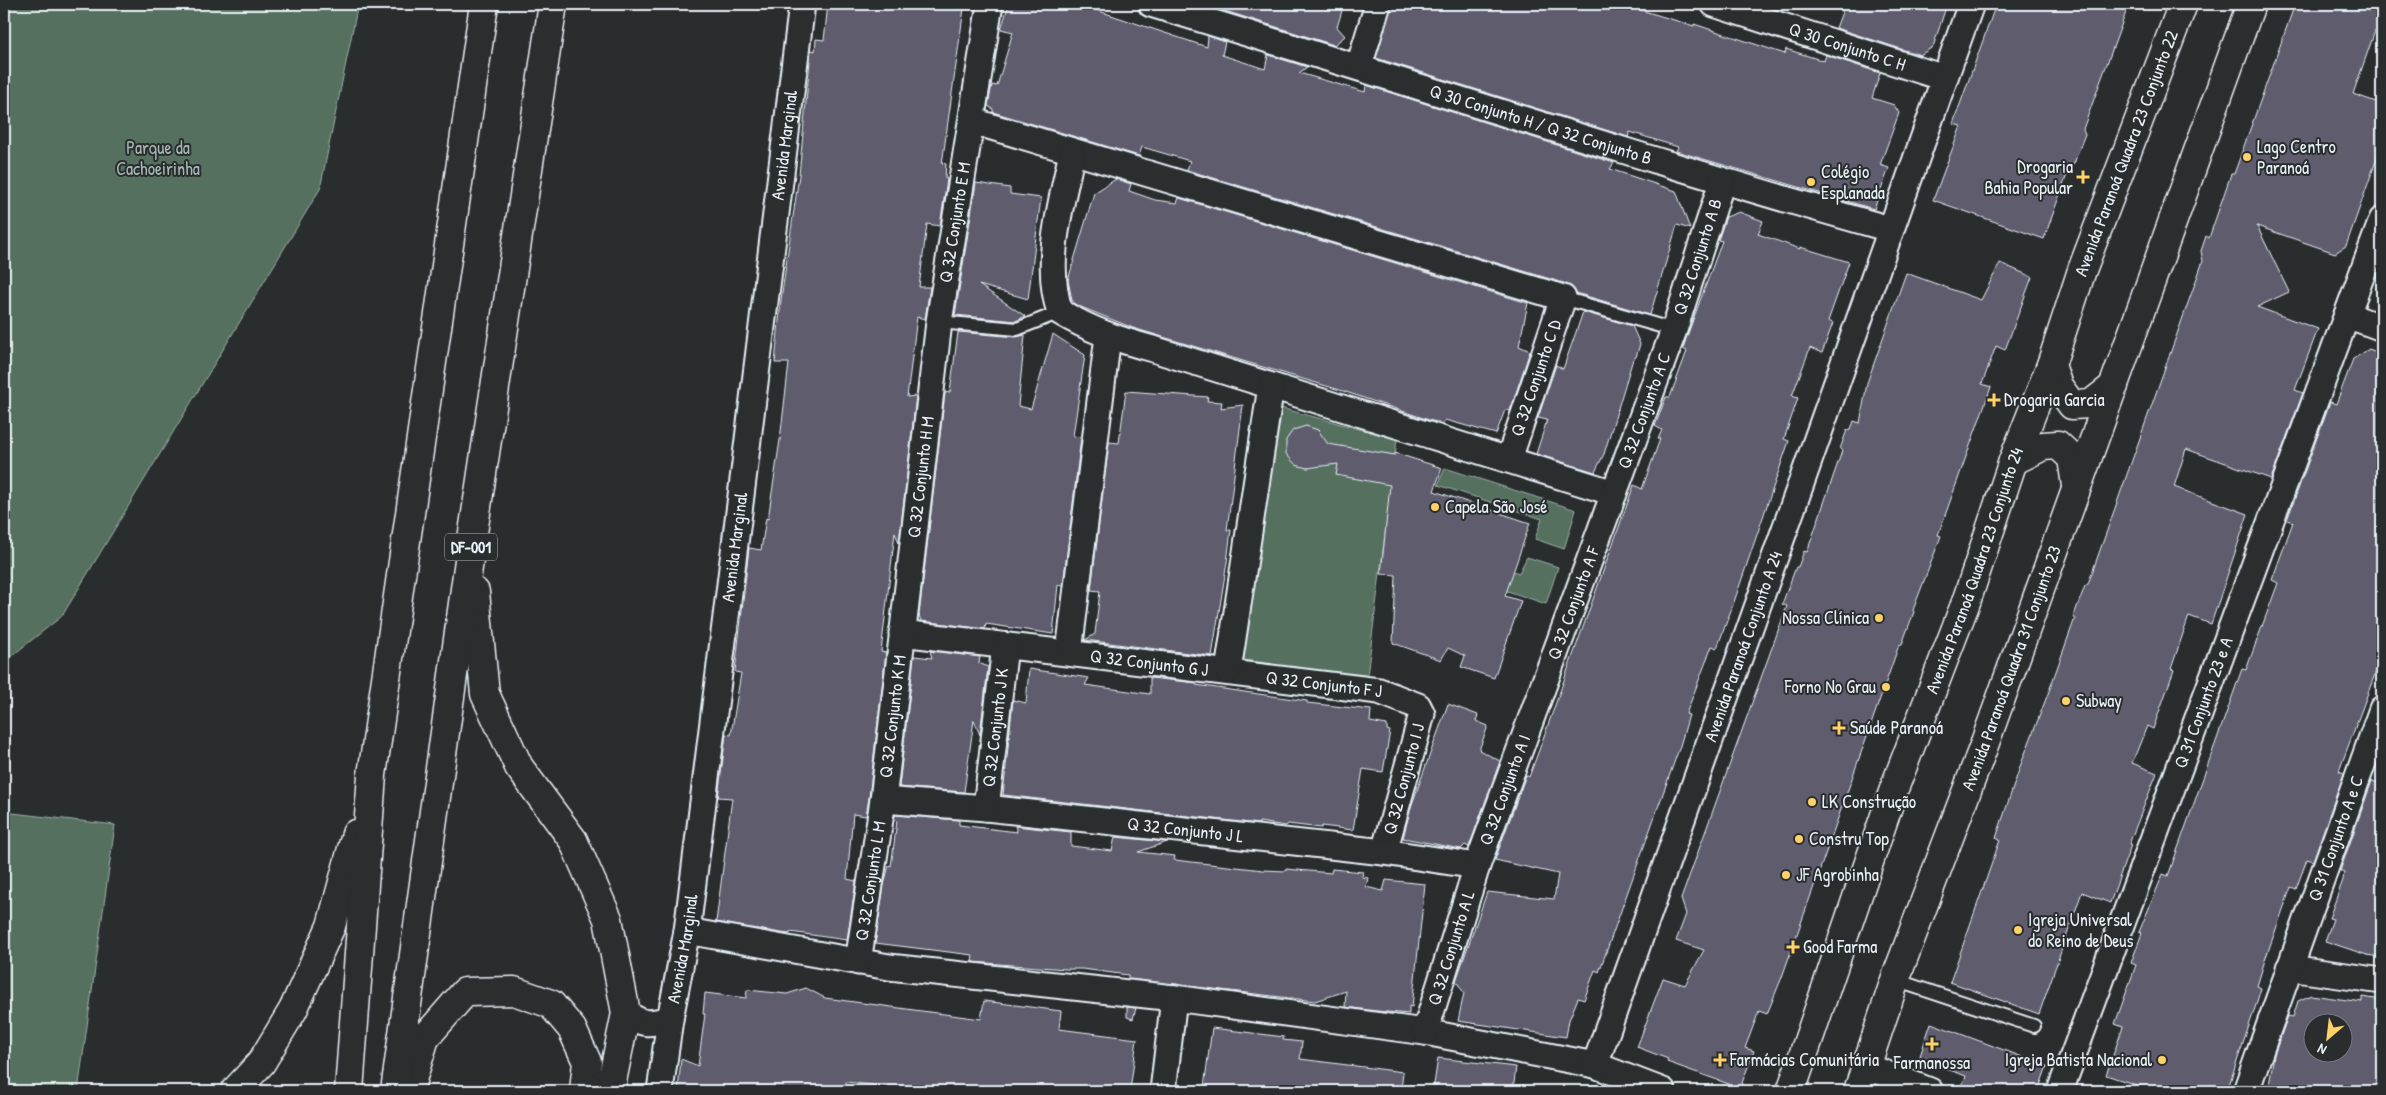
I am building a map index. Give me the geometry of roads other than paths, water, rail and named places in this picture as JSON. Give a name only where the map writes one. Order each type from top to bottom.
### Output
[{"type":"main road","points":[[350,1091],[372,775],[484,4]]},
{"type":"main road","name":"DF-001","points":[[395,1091],[471,546],[553,4]]},
{"type":"main road","name":"Avenida Paranoá Quadra 23 Conjunto 22","points":[[2071,303],[2183,4]]},
{"type":"main road","name":"Avenida Paranoá Quadra 31 Conjunto 23","points":[[1858,1091],[1895,980],[1983,748],[2251,4]]},
{"type":"main road","name":"Avenida Paranoá Quadra 23 Conjunto 24","points":[[1791,1091],[1894,789],[1966,602],[2013,461],[2051,365],[2071,303]]},
{"type":"main road","points":[[2051,365],[2058,386],[2072,405],[2091,404],[2114,386]]},
{"type":"main road","points":[[2013,461],[2043,446],[2058,445],[2072,458],[2076,486]]},
{"type":"main road","points":[[471,546],[485,694],[519,767],[573,840],[608,919],[626,1013],[610,1091]]},
{"type":"main road","points":[[235,1091],[261,1063],[293,1010],[332,926],[372,775]]},
{"type":"main road","points":[[408,1091],[425,1038],[465,992],[514,991],[551,1004],[572,1029],[587,1062],[584,1091]]},
{"type":"street","name":"Avenida Marginal","points":[[660,1091],[670,1019],[687,931],[802,4]]},
{"type":"street","name":"Q 32 Conjunto E M","points":[[939,322],[990,4]]},
{"type":"street","name":"Q 30 Conjunto H / Q 32 Conjunto B","points":[[1151,4],[1359,66],[1722,182],[1890,229]]},
{"type":"street","points":[[1359,66],[1378,4]]},
{"type":"street","name":"Q 30 Conjunto C H","points":[[1714,4],[1754,10],[1944,78]]},
{"type":"street","name":"Avenida Paranoá Conjunto A 24","points":[[1595,1065],[1971,4]]},
{"type":"street","points":[[972,121],[1563,298]]},
{"type":"street","points":[[1072,152],[1054,248],[1056,301],[1060,312],[1084,326],[1108,336],[1614,493]]},
{"type":"street","name":"Q 32 Conjunto A B","points":[[1674,330],[1722,182]]},
{"type":"street","name":"Q 31 Conjunto 23 e A","points":[[2060,1091],[2382,220]]},
{"type":"street","name":"Q 32 Conjunto C D","points":[[1508,459],[1563,298]]},
{"type":"street","points":[[2347,315],[2382,328]]},
{"type":"street","name":"Q 32 Conjunto H M","points":[[902,633],[939,322]]},
{"type":"street","name":"Q 32 Conjunto A C","points":[[1614,493],[1674,330]]},
{"type":"street","points":[[1069,652],[1108,336]]},
{"type":"street","points":[[1228,671],[1272,386]]},
{"type":"street","name":"Q 32 Conjunto A F","points":[[1534,714],[1614,493]]},
{"type":"street","name":"Q 32 Conjunto G J","points":[[902,633],[1228,671]]},
{"type":"street","name":"Q 32 Conjunto K M","points":[[883,800],[902,633]]},
{"type":"street","name":"Q 32 Conjunto J K","points":[[986,808],[1005,646]]},
{"type":"street","name":"Q 32 Conjunto F J","points":[[1228,671],[1379,691],[1418,706]]},
{"type":"street","name":"Q 32 Conjunto I J","points":[[1384,852],[1422,714],[1418,706]]},
{"type":"street","name":"Q 31 Conjunto A e C","points":[[2246,1091],[2382,709]]},
{"type":"street","name":"Q 32 Conjunto A I","points":[[1477,866],[1534,714]]},
{"type":"street","name":"Q 32 Conjunto J L","points":[[883,800],[986,808],[1384,852],[1477,866]]},
{"type":"street","name":"Q 32 Conjunto L M","points":[[858,962],[883,800]]},
{"type":"street","name":"Q 32 Conjunto A L","points":[[1425,1032],[1477,866]]},
{"type":"street","points":[[687,931],[858,962],[1174,998],[1425,1032],[1595,1065],[1663,1091]]},
{"type":"street","points":[[2289,968],[2382,981]]},
{"type":"street","points":[[1163,1091],[1174,998]]},
{"type":"street","points":[[626,1013],[639,1022],[652,1024],[670,1019]]},
{"type":"street","points":[[1866,1066],[1930,1091]]},
{"type":"lane","points":[[1563,298],[1674,330]]},
{"type":"lane","points":[[939,322],[1017,329],[1060,312]]},
{"type":"lane","points":[[1895,980],[2034,1026]]},
{"type":"place","name":"Lago Centro Paranoá","points":[[2247,157]]},
{"type":"place","name":"Drogaria Bahia Popular","points":[[2083,177]]},
{"type":"place","name":"Colégio Esplanada","points":[[1811,182]]},
{"type":"place","name":"Drogaria Garcia","points":[[1994,400]]},
{"type":"place","name":"Capela São José","points":[[1435,507]]},
{"type":"place","name":"Nossa Clínica","points":[[1879,618]]},
{"type":"place","name":"Forno No Grau","points":[[1886,687]]},
{"type":"place","name":"Subway","points":[[2066,701]]},
{"type":"place","name":"Saúde Paranoá","points":[[1839,728]]},
{"type":"place","name":"LK Construção","points":[[1812,802]]},
{"type":"place","name":"Constru Top","points":[[1799,839]]},
{"type":"place","name":"JF Agrobinha","points":[[1786,875]]},
{"type":"place","name":"Igreja Universal do Reino de Deus","points":[[2018,930]]},
{"type":"place","name":"Good Farma","points":[[1793,947]]},
{"type":"place","name":"Farmanossa","points":[[1932,1044]]},
{"type":"place","name":"Farmácias Comunitária","points":[[1720,1060]]},
{"type":"place","name":"Igreja Batista Nacional","points":[[2162,1060]]},
{"type":"park label","name":"Parque da Cachoeirinha","points":[[158,158]]}]
